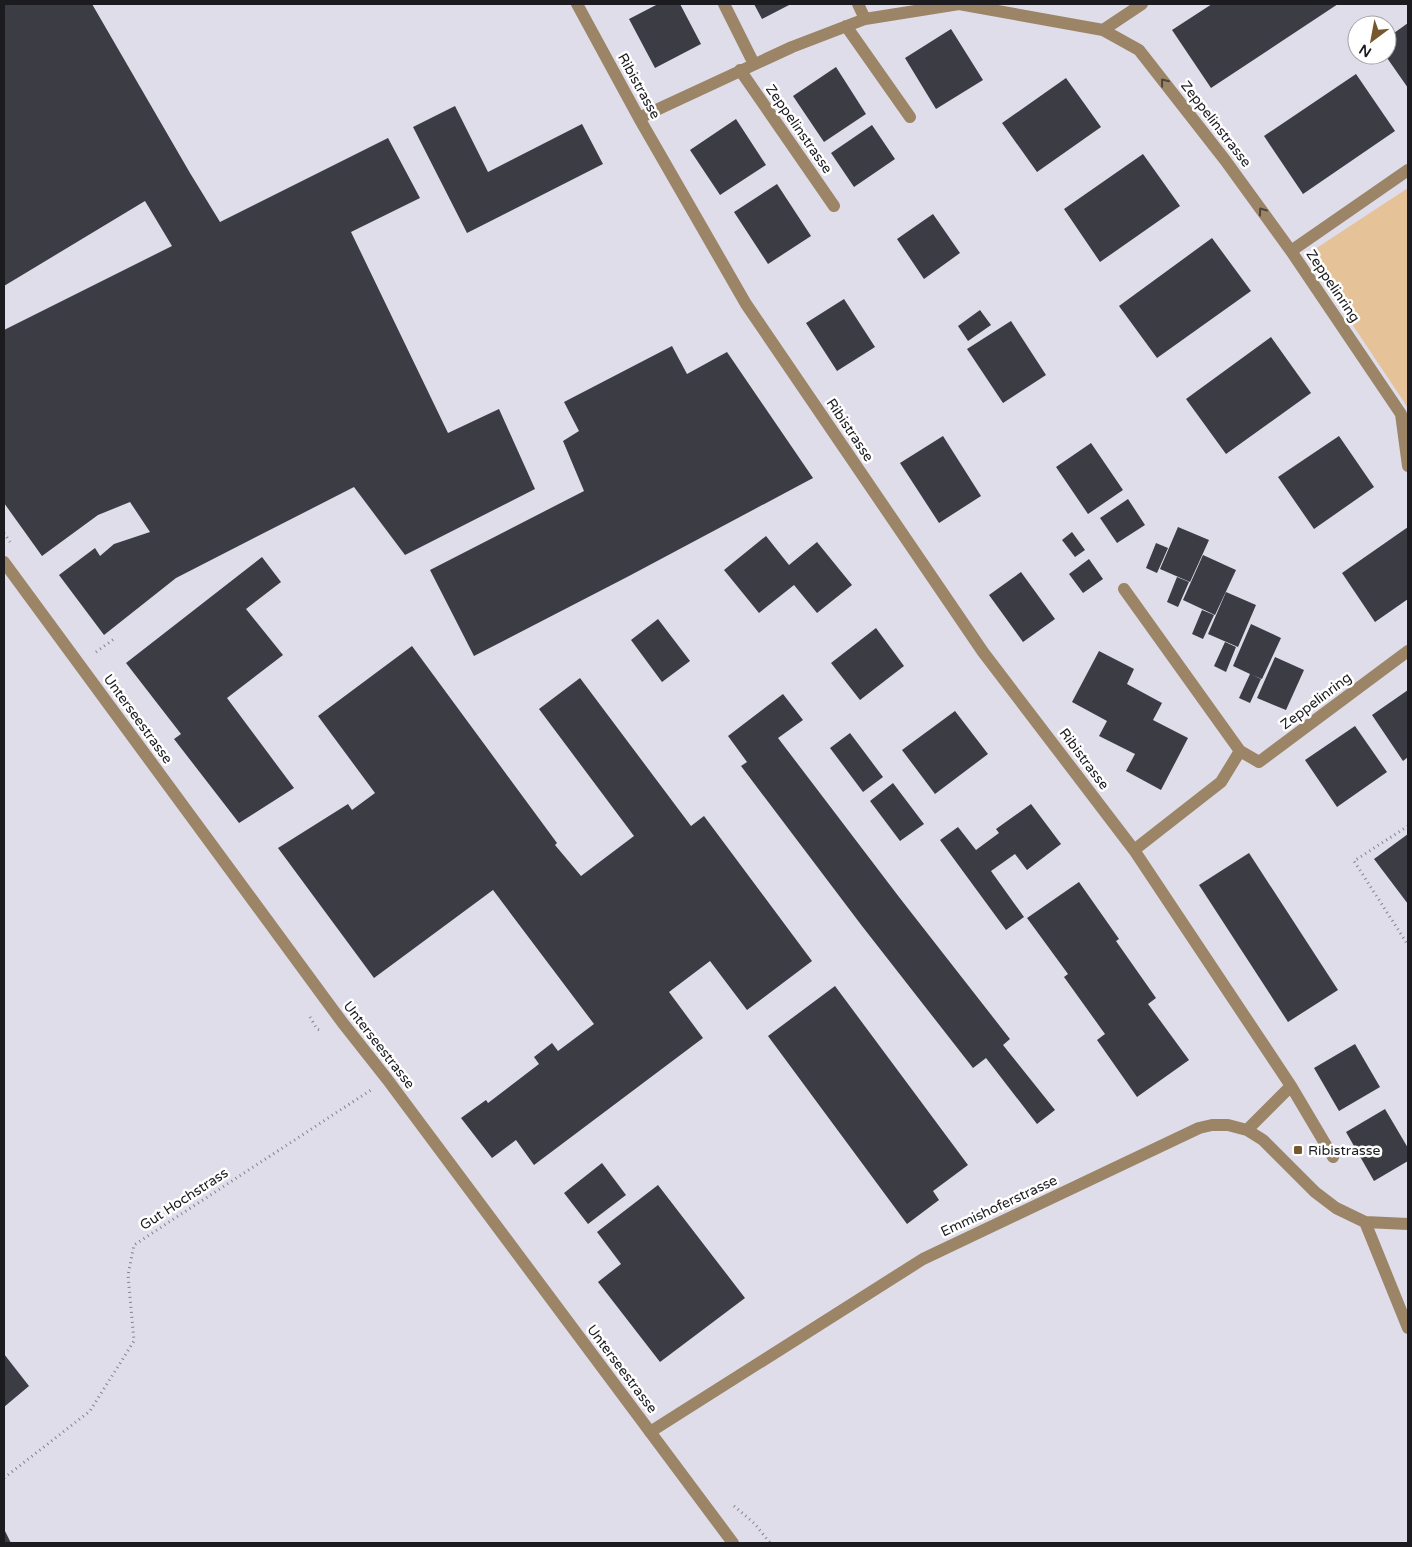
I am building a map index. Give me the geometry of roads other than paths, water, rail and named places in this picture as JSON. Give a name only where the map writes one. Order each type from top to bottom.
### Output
[{"type":"street","name":"Ribistrasse","points":[[577,4],[639,118],[746,304],[983,652],[1134,850],[1291,1086],[1333,1157]]},
{"type":"street","points":[[724,4],[754,64]]},
{"type":"street","points":[[858,4],[865,19]]},
{"type":"street","name":"Zeppelinstrasse","points":[[639,118],[792,46],[865,19],[959,4],[1103,30],[1139,50],[1225,160],[1291,251]]},
{"type":"street","points":[[1103,30],[1142,4]]},
{"type":"street","points":[[846,26],[910,117]]},
{"type":"street","name":"Zeppelinstrasse","points":[[740,70],[834,206]]},
{"type":"street","name":"Zeppelinring","points":[[1408,170],[1291,251],[1401,414],[1408,466]]},
{"type":"street","name":"Unterseestrasse","points":[[4,562],[342,1022],[387,1079],[734,1543]]},
{"type":"street","points":[[1124,589],[1240,751],[1221,782],[1134,850]]},
{"type":"street","name":"Zeppelinring","points":[[1240,751],[1259,762],[1408,651]]},
{"type":"street","points":[[1247,1130],[1291,1086]]},
{"type":"street","name":"Emmishoferstrasse","points":[[650,1432],[923,1259],[1199,1128],[1228,1124],[1247,1130],[1262,1140],[1315,1192],[1336,1208],[1365,1222],[1408,1224]]},
{"type":"street","points":[[1365,1222],[1408,1328]]},
{"type":"place","name":"Ribistrasse","points":[[1298,1150]]}]
